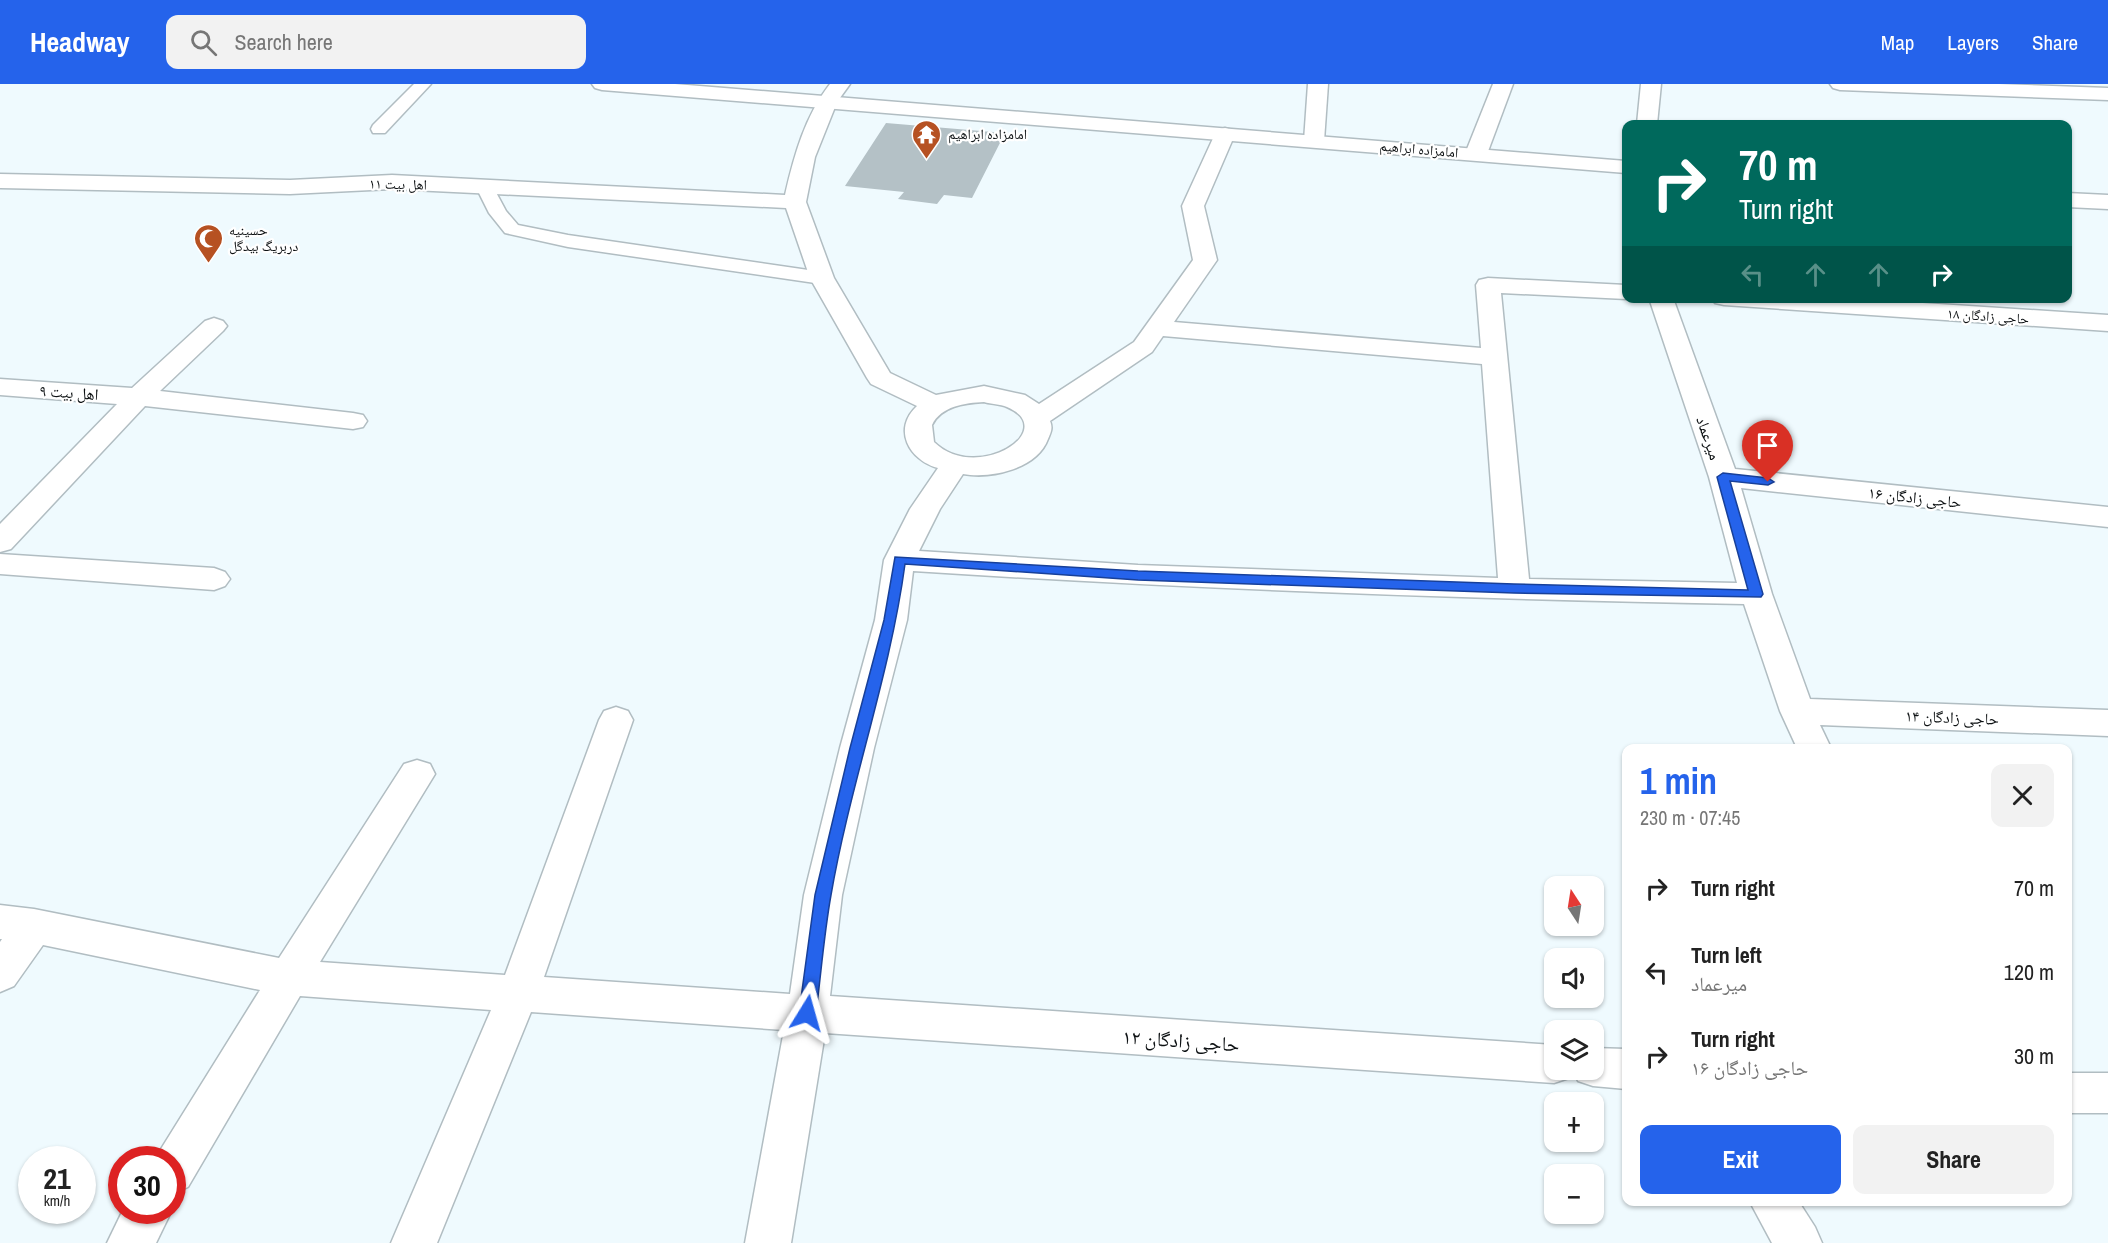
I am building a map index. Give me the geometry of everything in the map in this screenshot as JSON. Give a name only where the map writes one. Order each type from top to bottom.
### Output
[{"type":"street","name":"امامزاده ابراهیم","points":[[602,84],[1622,167]]},
{"type":"street","points":[[840,84],[827,101],[804,157],[795,202],[822,278],[879,378],[935,405]]},
{"type":"street","points":[[1314,141],[1318,84]]},
{"type":"street","points":[[1476,154],[1503,84]]},
{"type":"street","points":[[1647,120],[1651,84]]},
{"type":"street","points":[[1840,84],[2108,94]]},
{"type":"street","points":[[1036,418],[1143,347],[1205,260],[1193,206],[1225,134]]},
{"type":"street","name":"اهل بیت ۱۱","points":[[0,181],[291,187],[392,182],[795,202]]},
{"type":"street","points":[[2072,200],[2108,202]]},
{"type":"street","points":[[1514,589],[1488,285],[1622,292]]},
{"type":"street","name":"میرعماد","points":[[1663,303],[1723,477],[1756,594],[1797,711],[1812,744]]},
{"type":"street","name":"حاجی زادگان ۱۸","points":[[1801,303],[2108,323]]},
{"type":"street","points":[[0,542],[138,397],[214,326]]},
{"type":"street","points":[[1156,328],[1494,357]]},
{"type":"street","name":"اهل بیت ۹","points":[[0,387],[138,397],[353,421]]},
{"type":"street","points":[[966,395],[1001,396],[1028,408],[1036,418],[1039,429],[1036,440],[1027,451],[1012,460],[994,465],[974,467],[954,465],[938,459],[925,449],[918,438],[918,426],[935,405],[966,395]]},
{"type":"street","points":[[768,1243],[807,1013],[823,895],[857,748],[891,620],[899,560],[925,509],[954,465]]},
{"type":"street","name":"حاجی زادگان ۱۶","points":[[1723,477],[2108,517]]},
{"type":"street","points":[[899,560],[1138,575],[1514,589],[1756,594]]},
{"type":"street","points":[[0,564],[214,579]]},
{"type":"street","name":"حاجی زادگان ۱۴","points":[[1797,711],[2108,723]]},
{"type":"street","points":[[414,1243],[519,992],[616,720]]},
{"type":"street","points":[[186,1149],[289,978],[417,774]]},
{"type":"street","points":[[0,974],[17,924]]},
{"type":"street","name":"حاجی زادگان ۱۲","points":[[17,924],[289,978],[1544,1063]]},
{"type":"street","points":[[1604,1068],[1622,1069]]},
{"type":"street","points":[[2072,1093],[2108,1093]]},
{"type":"street","points":[[1776,1206],[1799,1243]]},
{"type":"street","points":[[130,1243],[141,1224]]},
{"type":"lane","points":[[379,129],[423,84]]},
{"type":"lane","points":[[485,187],[498,213],[512,229],[568,241],[689,256],[822,278]]},
{"type":"building","name":"امامزاده ابراهیم","points":[[886,123],[1005,133],[972,198],[944,195],[937,204],[898,199],[904,192],[845,186]]},
{"type":"place","name":"امامزاده ابراهیم","points":[[927,160]]},
{"type":"place","name":"حسینیه دربریگ بیدگل","points":[[208,264]]},
{"type":"route","points":[[807,1013],[823,895],[857,748],[891,620],[899,560],[1138,575],[1514,589],[1756,594],[1723,477],[1768,482]]}]
